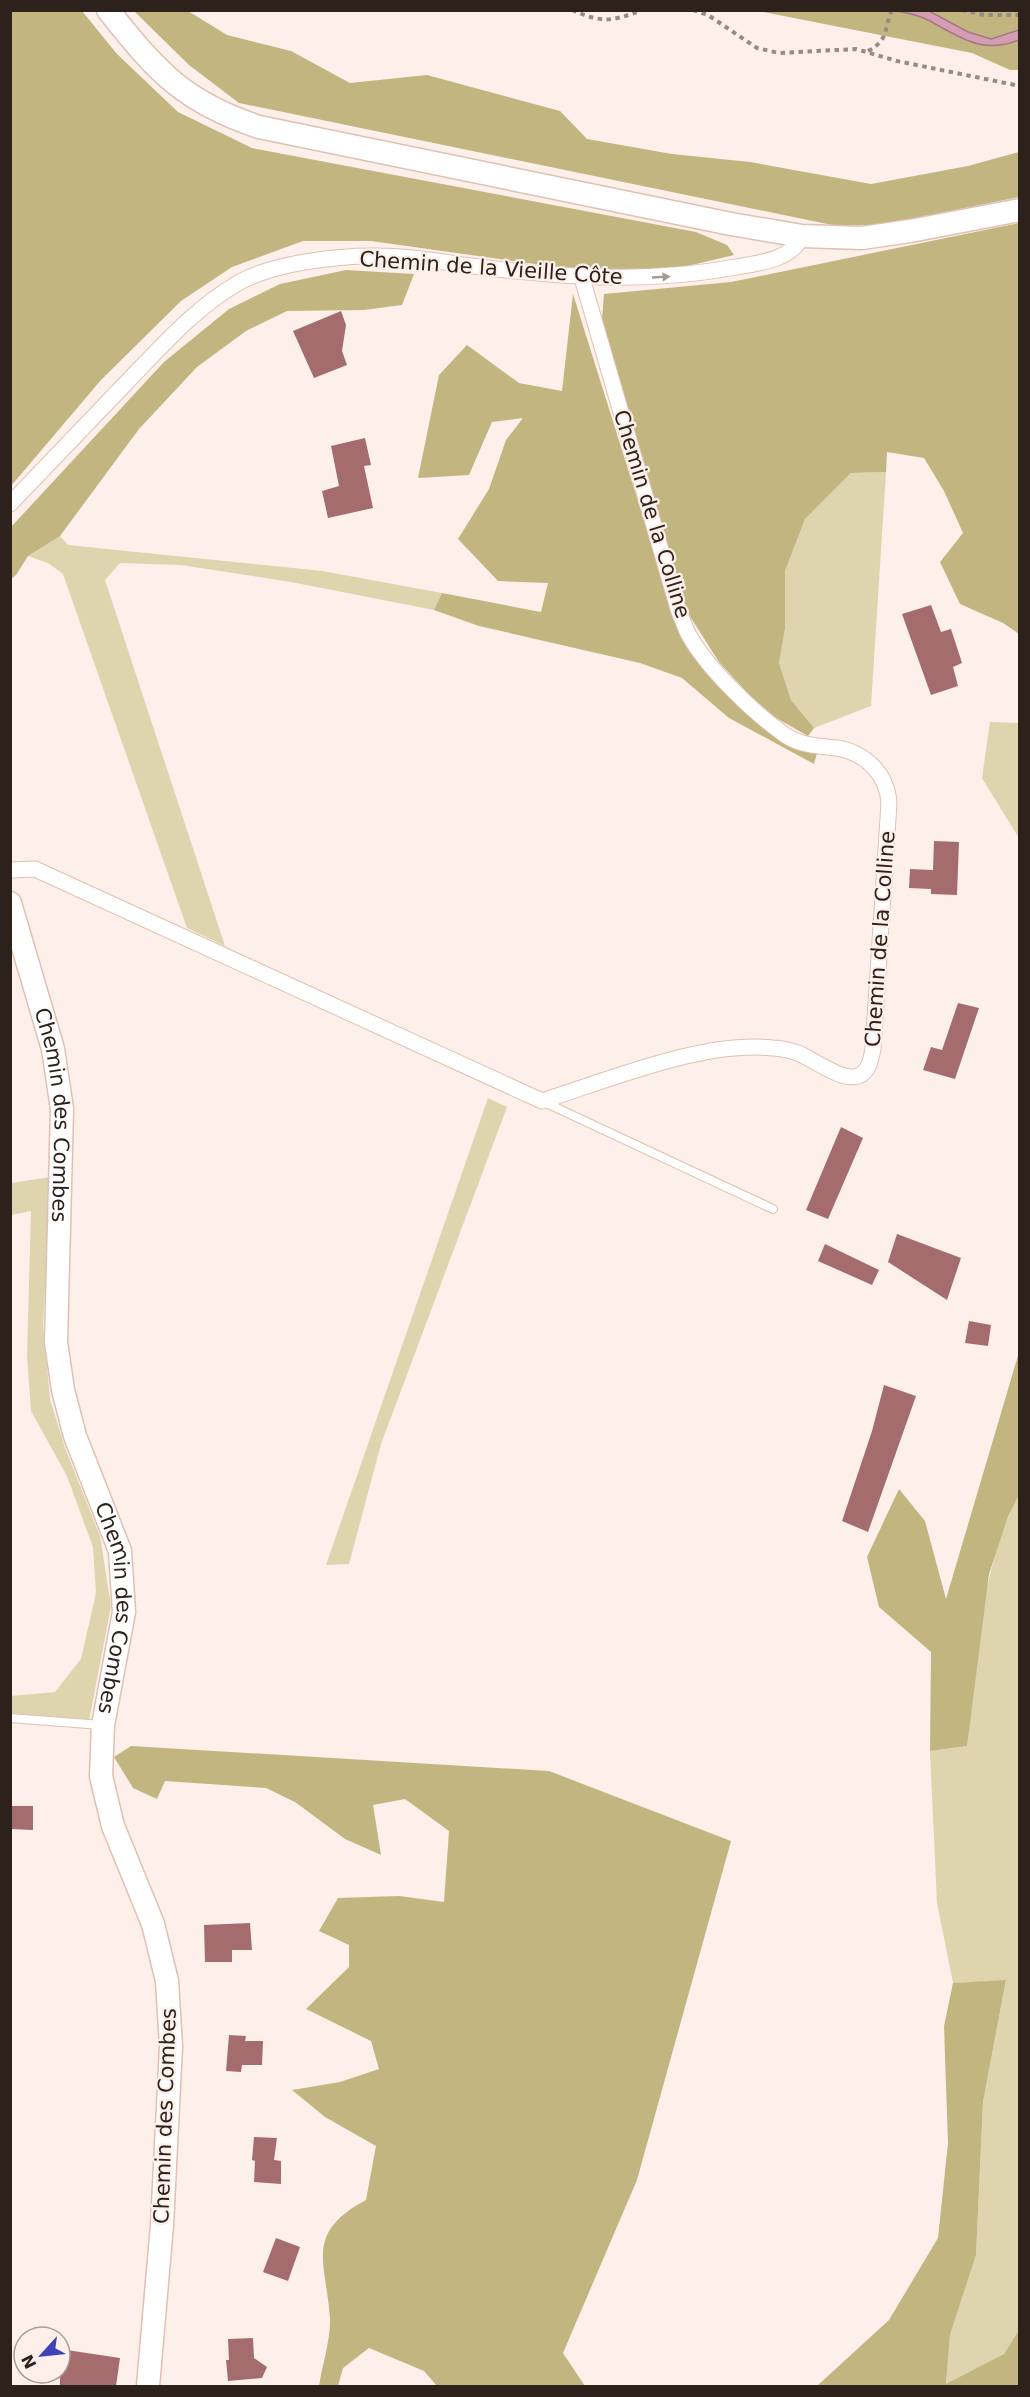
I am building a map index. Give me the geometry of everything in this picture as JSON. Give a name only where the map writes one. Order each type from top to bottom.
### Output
[{"type":"street","points":[[108,10],[152,64],[175,85],[228,117],[260,127],[731,224],[802,236],[862,238],[1020,210]]},
{"type":"street","name":"Chemin de la Vieille Côte","points":[[10,504],[179,328],[239,282],[279,268],[319,260],[380,256],[582,278],[692,275],[767,261],[787,253],[799,244],[802,236]]},
{"type":"street","name":"Chemin de la Colline","points":[[542,1101],[682,1057],[733,1048],[771,1047],[796,1052],[839,1074],[851,1077],[861,1074],[868,1066],[873,1049],[889,814],[888,788],[884,778],[874,766],[840,748],[808,746],[787,737],[755,711],[717,672],[690,637],[679,612],[582,278]]},
{"type":"street","points":[[10,870],[35,869],[542,1101]]},
{"type":"street","name":"Chemin des Combes","points":[[10,903],[53,1049],[62,1109],[56,1342],[63,1390],[75,1436],[120,1551],[124,1612],[103,1725],[102,1776],[113,1827],[153,1924],[163,1958],[169,2011],[171,2046],[162,2225],[148,2386]]},
{"type":"lane","points":[[542,1101],[773,1209]]},
{"type":"lane","points":[[10,1718],[103,1725]]},
{"type":"path","points":[[572,10],[594,20],[612,20],[642,10]]},
{"type":"path","points":[[693,10],[708,15],[757,48],[779,53],[839,49],[868,51],[897,61],[1020,86]]},
{"type":"path","points":[[868,51],[878,46],[885,38],[892,10]]},
{"type":"path","points":[[962,10],[984,15],[1020,15]]},
{"type":"shaded area","points":[[11,11],[82,11],[117,54],[178,112],[252,148],[696,232],[727,245],[734,255],[671,270],[578,270],[371,241],[303,241],[232,267],[181,301],[101,380],[11,486]]},
{"type":"shaded area","points":[[134,11],[188,11],[227,35],[291,51],[350,83],[427,75],[560,111],[587,139],[672,154],[750,162],[871,184],[968,166],[1019,152],[1019,197],[881,225],[832,225],[239,103],[189,65]]},
{"type":"shaded area","points":[[758,11],[1019,11],[1019,70],[1010,70],[972,53]]},
{"type":"shaded area","points":[[897,11],[929,11],[968,32],[991,39],[1019,30],[1019,40],[994,46],[982,45],[961,38],[924,18]]},
{"type":"shaded area","points":[[1019,223],[1019,634],[1003,623],[960,604],[940,562],[963,533],[944,491],[924,458],[887,452],[886,472],[851,473],[805,519],[785,571],[785,629],[779,663],[791,700],[814,728],[808,736],[764,711],[719,662],[684,607],[602,319],[604,294],[731,282]]},
{"type":"shaded area","points":[[346,270],[414,274],[402,305],[364,310],[287,311],[246,331],[197,367],[139,429],[60,536],[28,556],[11,579],[11,527],[164,362],[229,309],[280,284]]},
{"type":"shaded area","points":[[573,294],[681,638],[702,665],[817,753],[814,764],[729,718],[682,678],[640,663],[479,626],[434,610],[442,593],[541,612],[548,583],[498,581],[458,539],[489,489],[506,440],[523,418],[492,422],[469,475],[418,478],[439,375],[467,345],[519,383],[562,391]]},
{"type":"shaded area","points":[[886,472],[871,706],[814,728],[791,700],[779,663],[785,629],[785,571],[805,519],[851,473]]},
{"type":"shaded area","points":[[60,536],[68,545],[322,571],[442,593],[434,610],[291,582],[181,565],[120,563],[105,580],[225,946],[187,928],[63,574],[48,563],[28,556]]},
{"type":"shaded area","points":[[990,722],[1019,723],[1019,838],[982,778]]},
{"type":"shaded area","points":[[488,1098],[507,1107],[381,1444],[349,1564],[326,1565]]},
{"type":"shaded area","points":[[51,1177],[43,1324],[50,1399],[65,1448],[100,1536],[111,1606],[89,1721],[72,1719],[11,1723],[11,1696],[55,1692],[81,1659],[96,1593],[93,1547],[67,1476],[31,1411],[27,1355],[31,1211],[11,1215],[11,1183]]},
{"type":"shaded area","points":[[1019,1352],[1019,1495],[1008,1517],[989,1574],[967,1746],[930,1751],[931,1652],[879,1607],[867,1557],[899,1489],[925,1521],[946,1599]]},
{"type":"shaded area","points":[[1019,1495],[1019,2330],[1004,2354],[946,2385],[950,2335],[976,2255],[983,2102],[1006,1981],[953,1983],[937,1903],[930,1751],[967,1746],[977,1650],[988,1586],[995,1554]]},
{"type":"shaded area","points":[[131,1746],[549,1771],[731,1841],[637,2180],[563,2353],[585,2386],[437,2386],[424,2371],[369,2348],[343,2368],[338,2386],[319,2386],[330,2326],[323,2265],[326,2237],[334,2224],[346,2212],[366,2200],[376,2146],[325,2117],[292,2090],[340,2082],[379,2069],[371,2041],[306,2009],[349,1967],[349,1945],[319,1931],[338,1898],[399,1896],[444,1902],[449,1831],[405,1799],[373,1805],[381,1855],[345,1839],[295,1802],[266,1788],[165,1781],[157,1799],[133,1788],[114,1757]]},
{"type":"shaded area","points":[[1006,1980],[983,2102],[976,2255],[950,2335],[946,2384],[1004,2354],[1019,2330],[1019,2386],[817,2386],[889,2320],[938,2238],[948,2143],[944,2026],[953,1983]]},
{"type":"building","points":[[341,311],[346,325],[342,351],[347,365],[314,378],[293,331]]},
{"type":"building","points":[[365,438],[371,465],[364,466],[373,508],[328,518],[322,491],[339,486],[331,446]]},
{"type":"building","points":[[931,605],[941,632],[951,629],[962,663],[953,667],[958,686],[931,695],[902,614]]},
{"type":"building","points":[[934,841],[959,842],[957,895],[931,894],[931,889],[909,888],[910,869],[933,870]]},
{"type":"building","points":[[958,1003],[979,1008],[955,1079],[923,1070],[931,1047],[942,1050]]},
{"type":"building","points":[[841,1127],[863,1138],[828,1219],[806,1210]]},
{"type":"building","points":[[897,1234],[961,1258],[947,1300],[888,1262]]},
{"type":"building","points":[[825,1244],[879,1270],[872,1285],[818,1261]]},
{"type":"building","points":[[969,1321],[991,1325],[988,1346],[965,1343]]},
{"type":"building","points":[[884,1385],[916,1396],[868,1532],[842,1521],[872,1431]]},
{"type":"building","points":[[10,1806],[33,1806],[33,1830],[10,1829]]},
{"type":"building","points":[[250,1923],[252,1950],[232,1950],[232,1962],[205,1962],[204,1925]]},
{"type":"building","points":[[229,2035],[246,2036],[245,2041],[263,2041],[262,2065],[242,2065],[241,2072],[226,2071]]},
{"type":"building","points":[[254,2137],[277,2138],[274,2160],[281,2161],[281,2184],[254,2182],[255,2161],[252,2160]]},
{"type":"building","points":[[276,2238],[300,2247],[288,2281],[263,2272]]},
{"type":"building","points":[[253,2338],[254,2358],[267,2367],[262,2378],[228,2381],[226,2360],[229,2360],[228,2339]]},
{"type":"building","points":[[72,2351],[120,2358],[116,2386],[60,2386],[72,2385]]}]
